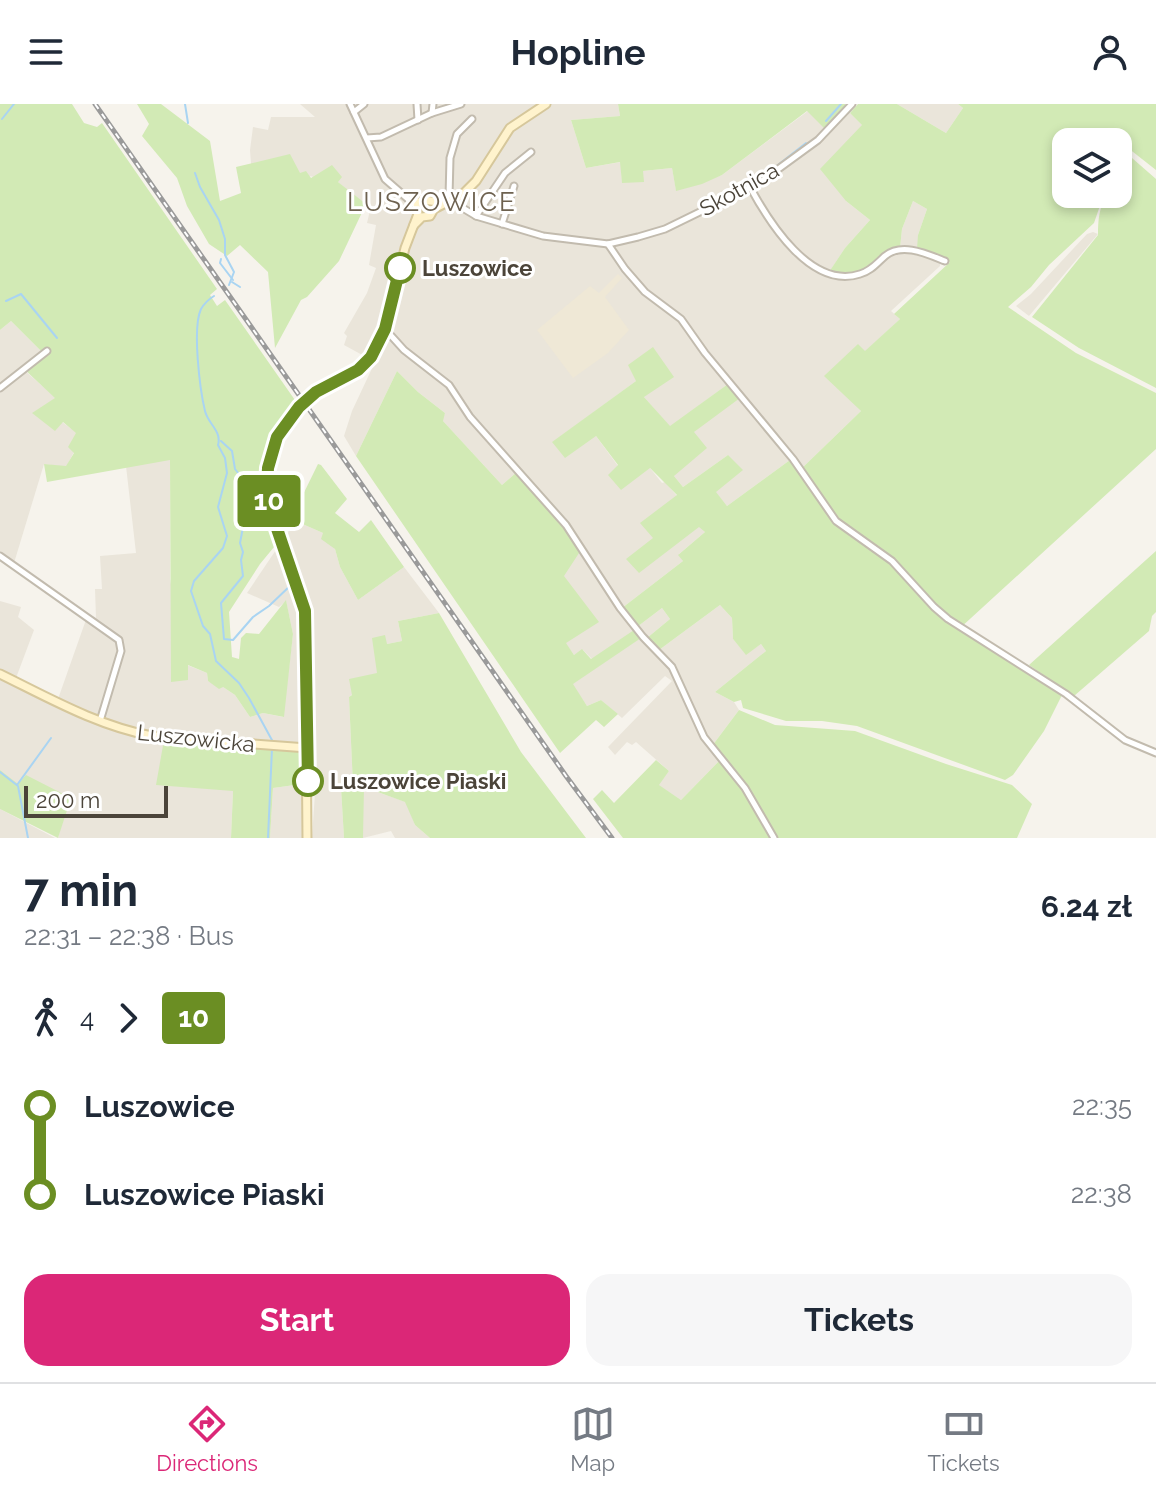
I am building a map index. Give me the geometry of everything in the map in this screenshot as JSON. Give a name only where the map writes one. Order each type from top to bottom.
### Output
[{"type":"street","points":[[350,104],[385,179],[430,216],[433,206]]},
{"type":"street","points":[[354,112],[364,104]]},
{"type":"street","points":[[417,104],[418,120]]},
{"type":"street","points":[[432,113],[433,104]]},
{"type":"street","points":[[366,138],[381,137],[432,113],[461,104]]},
{"type":"street","points":[[433,206],[448,202],[469,189],[486,169],[510,128],[546,104]]},
{"type":"street","name":"Skotnica","points":[[608,244],[665,229],[750,187],[818,140],[852,104]]},
{"type":"street","points":[[448,202],[450,158],[457,134],[472,119]]},
{"type":"street","points":[[476,216],[505,173],[531,152]]},
{"type":"street","points":[[502,224],[514,186]]},
{"type":"street","points":[[750,187],[788,246],[829,273],[841,277],[863,274],[892,251],[900,250],[927,253],[945,261]]},
{"type":"street","points":[[307,838],[305,611],[271,511],[268,468],[277,437],[287,420],[310,396],[363,367],[375,351],[385,329],[405,248],[419,210],[428,200],[433,206]]},
{"type":"street","points":[[448,202],[476,216],[543,236],[608,244],[645,292],[681,319],[705,353],[793,459],[836,521],[892,561],[948,619],[1066,694],[1125,740],[1156,753]]},
{"type":"street","points":[[385,329],[404,350],[449,385],[470,417],[566,525],[620,608],[672,667],[704,737],[745,788],[774,838]]},
{"type":"street","points":[[0,388],[47,351]]},
{"type":"street","points":[[0,556],[119,640],[121,651],[100,722]]},
{"type":"street","name":"Luszowicka","points":[[0,674],[100,722],[126,731],[152,736],[307,748]]},
{"type":"shaded area","points":[[300,104],[618,104],[620,116],[571,120],[586,168],[621,162],[622,182],[643,171],[672,168],[676,190],[722,175],[808,111],[825,128],[845,108],[862,125],[846,201],[870,220],[845,248],[828,274],[839,278],[860,277],[885,254],[900,247],[902,229],[913,201],[927,209],[918,235],[940,266],[891,311],[900,319],[865,352],[858,345],[851,400],[861,411],[798,472],[790,460],[727,506],[715,492],[728,455],[683,487],[674,476],[694,432],[728,384],[670,427],[644,397],[636,381],[553,442],[596,436],[618,466],[650,468],[705,532],[679,554],[683,561],[622,608],[637,627],[662,608],[670,619],[647,638],[659,650],[720,605],[732,618],[733,639],[746,654],[761,644],[766,651],[715,692],[734,702],[739,710],[712,746],[722,758],[681,800],[658,785],[669,771],[636,742],[632,745],[627,742],[615,755],[608,747],[672,681],[665,676],[622,718],[601,700],[587,706],[572,684],[640,638],[592,659],[583,650],[574,655],[566,644],[564,576],[517,472],[502,485],[442,420],[445,413],[397,371],[356,456],[344,436],[375,362],[344,345],[347,336],[344,333],[367,293],[376,268],[369,265],[376,225],[367,223],[371,206],[362,203],[338,182],[251,164],[253,127],[268,130],[271,117],[315,117]]},
{"type":"shaded area","points":[[897,104],[958,104],[963,108],[946,133]]},
{"type":"shaded area","points":[[1087,234],[1098,234],[1029,316],[1016,306]]},
{"type":"shaded area","points":[[618,274],[622,278],[605,297],[629,330],[608,353],[573,378],[537,330],[590,286],[599,293]]},
{"type":"shaded area","points":[[11,321],[44,354],[24,370],[56,398],[33,413],[55,430],[62,422],[77,433],[74,452],[66,467],[44,464],[14,563],[0,560],[0,330]]},
{"type":"shaded area","points":[[170,459],[170,579],[187,665],[207,673],[208,681],[235,695],[250,717],[263,713],[283,717],[293,634],[286,601],[279,607],[247,593],[280,544],[282,558],[304,617],[305,746],[152,734],[102,719],[58,699],[88,614],[96,618],[95,589],[102,589],[100,556],[136,553],[126,466]]},
{"type":"shaded area","points":[[291,519],[323,533],[335,549],[340,567],[358,600],[404,567],[439,613],[398,621],[402,641],[387,644],[378,673],[349,697],[353,787],[341,788],[344,838],[312,838],[315,793],[312,788],[310,631],[305,601],[288,550]]},
{"type":"shaded area","points":[[0,601],[21,607],[18,617],[34,630],[16,678],[0,671]]},
{"type":"shaded area","points":[[0,677],[127,734],[164,740],[233,791],[231,838],[58,838],[62,822],[0,770]]},
{"type":"shaded area","points":[[302,784],[304,838],[270,838],[273,788]]},
{"type":"shaded area","points":[[363,787],[406,802],[415,825],[430,838],[395,838],[391,831],[363,838]]},
{"type":"shaded area","points":[[0,809],[55,838],[0,838]]},
{"type":"green space","points":[[0,104],[72,104],[84,123],[97,127],[102,123],[217,289],[210,295],[217,306],[225,300],[297,403],[275,437],[261,480],[263,497],[279,541],[229,612],[232,657],[239,659],[241,638],[246,633],[259,634],[286,600],[293,634],[284,717],[263,713],[250,717],[235,695],[223,687],[219,689],[208,681],[207,673],[188,665],[188,680],[171,682],[170,460],[47,482],[44,464],[66,466],[74,453],[68,447],[76,433],[63,422],[55,431],[32,413],[55,398],[24,369],[44,354],[11,321],[0,330]]},
{"type":"green space","points":[[137,104],[161,104],[210,141],[220,201],[241,193],[236,167],[290,154],[300,173],[306,171],[311,178],[332,165],[342,177],[338,182],[366,204],[339,261],[301,300],[275,348],[268,272],[240,245],[227,256],[209,244],[187,206],[177,178],[142,136],[149,124]]},
{"type":"green space","points":[[618,104],[845,104],[845,108],[824,128],[807,111],[722,175],[676,191],[672,168],[643,171],[644,182],[622,183],[620,162],[586,168],[571,120],[620,116]]},
{"type":"green space","points":[[858,104],[897,104],[946,133],[963,108],[958,104],[1156,104],[1156,170],[1132,151],[1132,128],[1052,128],[1052,208],[1099,208],[1094,223],[1008,307],[1076,353],[1156,393],[1156,449],[959,629],[1062,695],[1044,731],[1013,775],[1005,780],[857,726],[822,721],[786,721],[743,708],[741,700],[734,702],[715,692],[766,651],[761,644],[746,655],[733,639],[732,618],[720,605],[659,650],[647,638],[670,619],[662,608],[637,627],[622,608],[683,561],[678,555],[705,532],[699,527],[639,573],[626,559],[653,538],[640,523],[677,495],[650,468],[621,490],[608,475],[618,465],[596,436],[565,458],[552,442],[636,381],[628,365],[653,347],[674,377],[644,397],[670,426],[728,384],[740,398],[694,432],[707,448],[674,476],[683,487],[728,455],[743,470],[716,492],[727,506],[790,460],[799,471],[861,411],[824,376],[858,344],[865,351],[900,319],[894,314],[950,262],[917,249],[918,235],[927,209],[913,201],[902,229],[900,248],[875,265],[859,271],[829,272],[870,220],[846,201],[820,169],[862,125],[850,113]]},
{"type":"green space","points":[[1132,158],[1156,179],[1156,388],[1079,348],[1032,317],[1098,235],[1102,208],[1132,208]]},
{"type":"green space","points":[[397,371],[445,413],[443,421],[502,485],[517,472],[566,527],[581,550],[564,576],[599,622],[566,643],[574,655],[582,649],[591,659],[634,630],[641,638],[573,684],[587,706],[601,700],[618,714],[604,727],[596,720],[560,753],[356,456]]},
{"type":"green space","points":[[318,464],[347,499],[335,513],[359,532],[371,520],[404,567],[358,600],[340,567],[335,549],[321,539],[323,533],[291,519]]},
{"type":"green space","points":[[1156,551],[1156,612],[1149,631],[1074,696],[1029,665]]},
{"type":"green space","points":[[439,613],[521,752],[586,838],[430,838],[415,825],[405,802],[364,787],[363,838],[344,838],[341,788],[353,786],[349,697],[352,695],[349,679],[377,673],[372,638],[385,635],[387,644],[402,641],[398,621]]},
{"type":"green space","points":[[739,710],[775,725],[855,731],[1012,785],[1032,804],[1017,838],[623,838],[593,799],[602,790],[614,803],[656,760],[669,771],[659,785],[681,800],[722,758],[712,746]]},
{"type":"green space","points":[[164,740],[299,751],[304,754],[302,784],[273,788],[270,838],[231,838],[233,791],[156,785]]},
{"type":"green space","points":[[0,770],[18,784],[26,775],[71,798],[58,838],[0,809]]},
{"type":"waterway","points":[[2,119],[14,104]]},
{"type":"waterway","points":[[185,104],[188,123]]},
{"type":"waterway","points":[[826,121],[841,104]]},
{"type":"waterway","points":[[769,172],[806,143]]},
{"type":"waterway","points":[[195,173],[219,220],[225,239],[225,255],[234,272],[229,285]]},
{"type":"waterway","points":[[221,259],[220,263],[233,280]]},
{"type":"waterway","points":[[232,282],[240,287]]},
{"type":"waterway","points":[[6,301],[21,294],[57,338]]},
{"type":"waterway","points":[[214,296],[202,307],[198,318],[198,359],[205,411],[225,458],[227,473],[218,507],[227,536],[223,548],[194,581],[191,591],[203,626],[210,634],[216,661],[239,683],[273,742]]},
{"type":"waterway","points":[[221,441],[232,451],[235,469],[253,492],[250,514],[244,522],[240,543],[243,576],[221,603],[224,639],[233,640],[253,617],[292,584]]},
{"type":"waterway","points":[[17,785],[51,738]]},
{"type":"waterway","points":[[268,838],[272,748]]},
{"type":"waterway","points":[[0,772],[18,786],[28,838]]},
{"type":"railway","points":[[95,104],[612,838]]},
{"type":"bus line","name":"10","points":[[308,781],[305,611],[271,511],[268,468],[277,437],[299,407],[316,392],[358,370],[371,357],[385,329],[400,268]]},
{"type":"place","name":"Luszowice","points":[[400,268]]},
{"type":"place","name":"Luszowice Piaski","points":[[308,781]]},
{"type":"district","name":"LUSZOWICE","points":[[432,202]]}]
